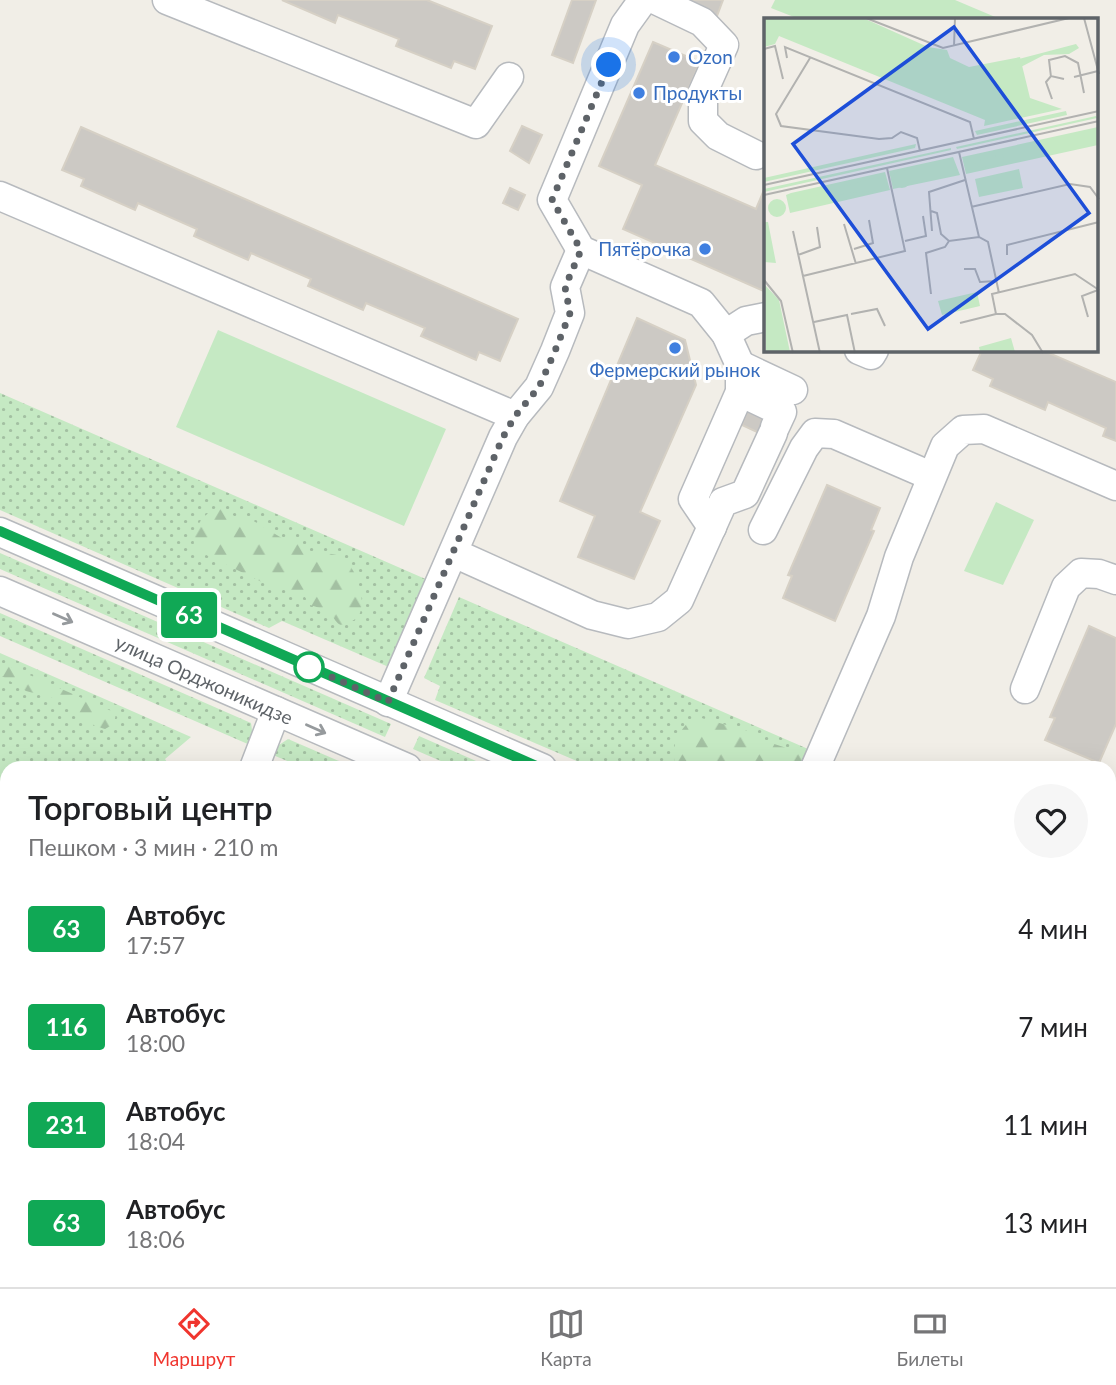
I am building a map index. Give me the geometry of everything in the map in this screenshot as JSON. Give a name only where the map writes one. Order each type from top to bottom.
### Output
[{"type":"street","points":[[167,0],[476,124],[509,77]]},
{"type":"street","points":[[454,554],[592,615],[628,624],[658,617],[679,600],[723,502],[745,494],[782,412],[740,379],[726,334],[701,303],[581,250],[552,200],[625,24],[643,0]]},
{"type":"street","points":[[656,0],[702,22],[724,45],[704,92],[703,121],[718,136],[756,155]]},
{"type":"street","points":[[0,196],[515,416]]},
{"type":"street","points":[[388,702],[503,437],[515,416],[539,387],[555,351],[570,313],[565,287],[581,250]]},
{"type":"street","points":[[726,334],[746,321],[764,317]]},
{"type":"street","points":[[740,379],[793,390]]},
{"type":"street","points":[[712,527],[693,499],[740,379]]},
{"type":"street","points":[[818,761],[881,616],[899,557],[945,446],[963,430],[984,429],[1116,486]]},
{"type":"street","points":[[763,530],[804,448],[815,433],[834,434],[932,476]]},
{"type":"street","points":[[0,531],[526,761]]},
{"type":"street","points":[[1024,689],[1066,587],[1081,573],[1099,574],[1116,580]]},
{"type":"street","name":"улица Орджоникидзе","points":[[0,591],[391,761]]},
{"type":"street","points":[[257,761],[276,711]]},
{"type":"green space","points":[[775,0],[955,0],[998,18],[796,18],[771,8]]},
{"type":"green space","points":[[218,330],[446,429],[404,526],[176,427]]},
{"type":"green space","points":[[0,393],[430,581],[391,668],[282,621],[269,628],[0,510]]},
{"type":"green space","points":[[996,502],[1034,520],[1003,585],[964,571]]},
{"type":"green space","points":[[216,508],[222,508],[237,518],[252,520],[285,540],[296,541],[302,546],[305,555],[329,554],[343,558],[359,584],[362,607],[359,615],[342,626],[329,612],[310,605],[305,597],[270,586],[194,549],[198,525]]},
{"type":"green space","points":[[0,553],[391,724],[385,737],[0,569]]},
{"type":"green space","points":[[459,597],[815,752],[811,761],[577,761],[435,700],[440,686],[424,678]]},
{"type":"green space","points":[[0,613],[251,723],[253,737],[250,745],[0,636]]},
{"type":"green space","points":[[0,653],[191,737],[165,759],[166,761],[0,761]]},
{"type":"green space","points":[[0,662],[116,713],[114,724],[105,729],[95,726],[60,700],[26,691],[0,675]]},
{"type":"green space","points":[[694,716],[752,732],[765,741],[802,753],[802,761],[675,761],[677,739]]},
{"type":"green space","points":[[419,736],[476,761],[441,761],[413,749]]},
{"type":"green space","points":[[288,739],[339,761],[287,761],[273,755],[276,747]]},
{"type":"building","points":[[282,0],[427,0],[492,26],[475,69],[454,61],[451,68],[396,46],[399,39],[338,15],[335,23]]},
{"type":"building","points":[[572,0],[596,0],[573,63],[552,55]]},
{"type":"building","points":[[690,0],[723,0],[717,16],[688,4]]},
{"type":"building","points":[[653,42],[700,62],[655,165],[756,209],[764,190],[764,291],[623,229],[642,185],[599,166]]},
{"type":"building","points":[[522,126],[542,135],[529,163],[510,151]]},
{"type":"building","points":[[81,127],[518,319],[500,361],[479,352],[476,360],[421,336],[425,328],[366,303],[363,310],[308,286],[311,279],[251,253],[248,260],[194,236],[197,229],[138,203],[135,210],[81,186],[84,179],[62,170]]},
{"type":"building","points":[[510,188],[525,195],[518,210],[503,203]]},
{"type":"building","points":[[637,318],[685,340],[696,385],[640,512],[660,521],[634,579],[578,557],[595,516],[560,501]]},
{"type":"building","points":[[981,352],[1047,352],[1116,382],[1116,441],[1103,436],[1106,428],[1048,402],[1045,410],[990,386],[993,379],[973,370]]},
{"type":"building","points":[[749,407],[767,415],[759,433],[742,425]]},
{"type":"building","points":[[827,485],[880,508],[871,530],[874,531],[835,621],[783,598],[792,576],[788,575]]},
{"type":"building","points":[[1089,626],[1116,638],[1116,724],[1100,761],[1045,740],[1055,718],[1050,717]]},
{"type":"bus line","name":"63","points":[[0,531],[525,761]]},
{"type":"place","name":"Ozon","points":[[674,57]]},
{"type":"place","name":"Продукты","points":[[639,93]]},
{"type":"place","name":"Пятёрочка","points":[[705,249]]},
{"type":"place","name":"Фермерский рынок","points":[[675,348]]},
{"type":"route","points":[[309,667],[388,702],[503,437],[515,416],[539,387],[570,313],[565,287],[581,250],[552,200],[609,65]]}]
